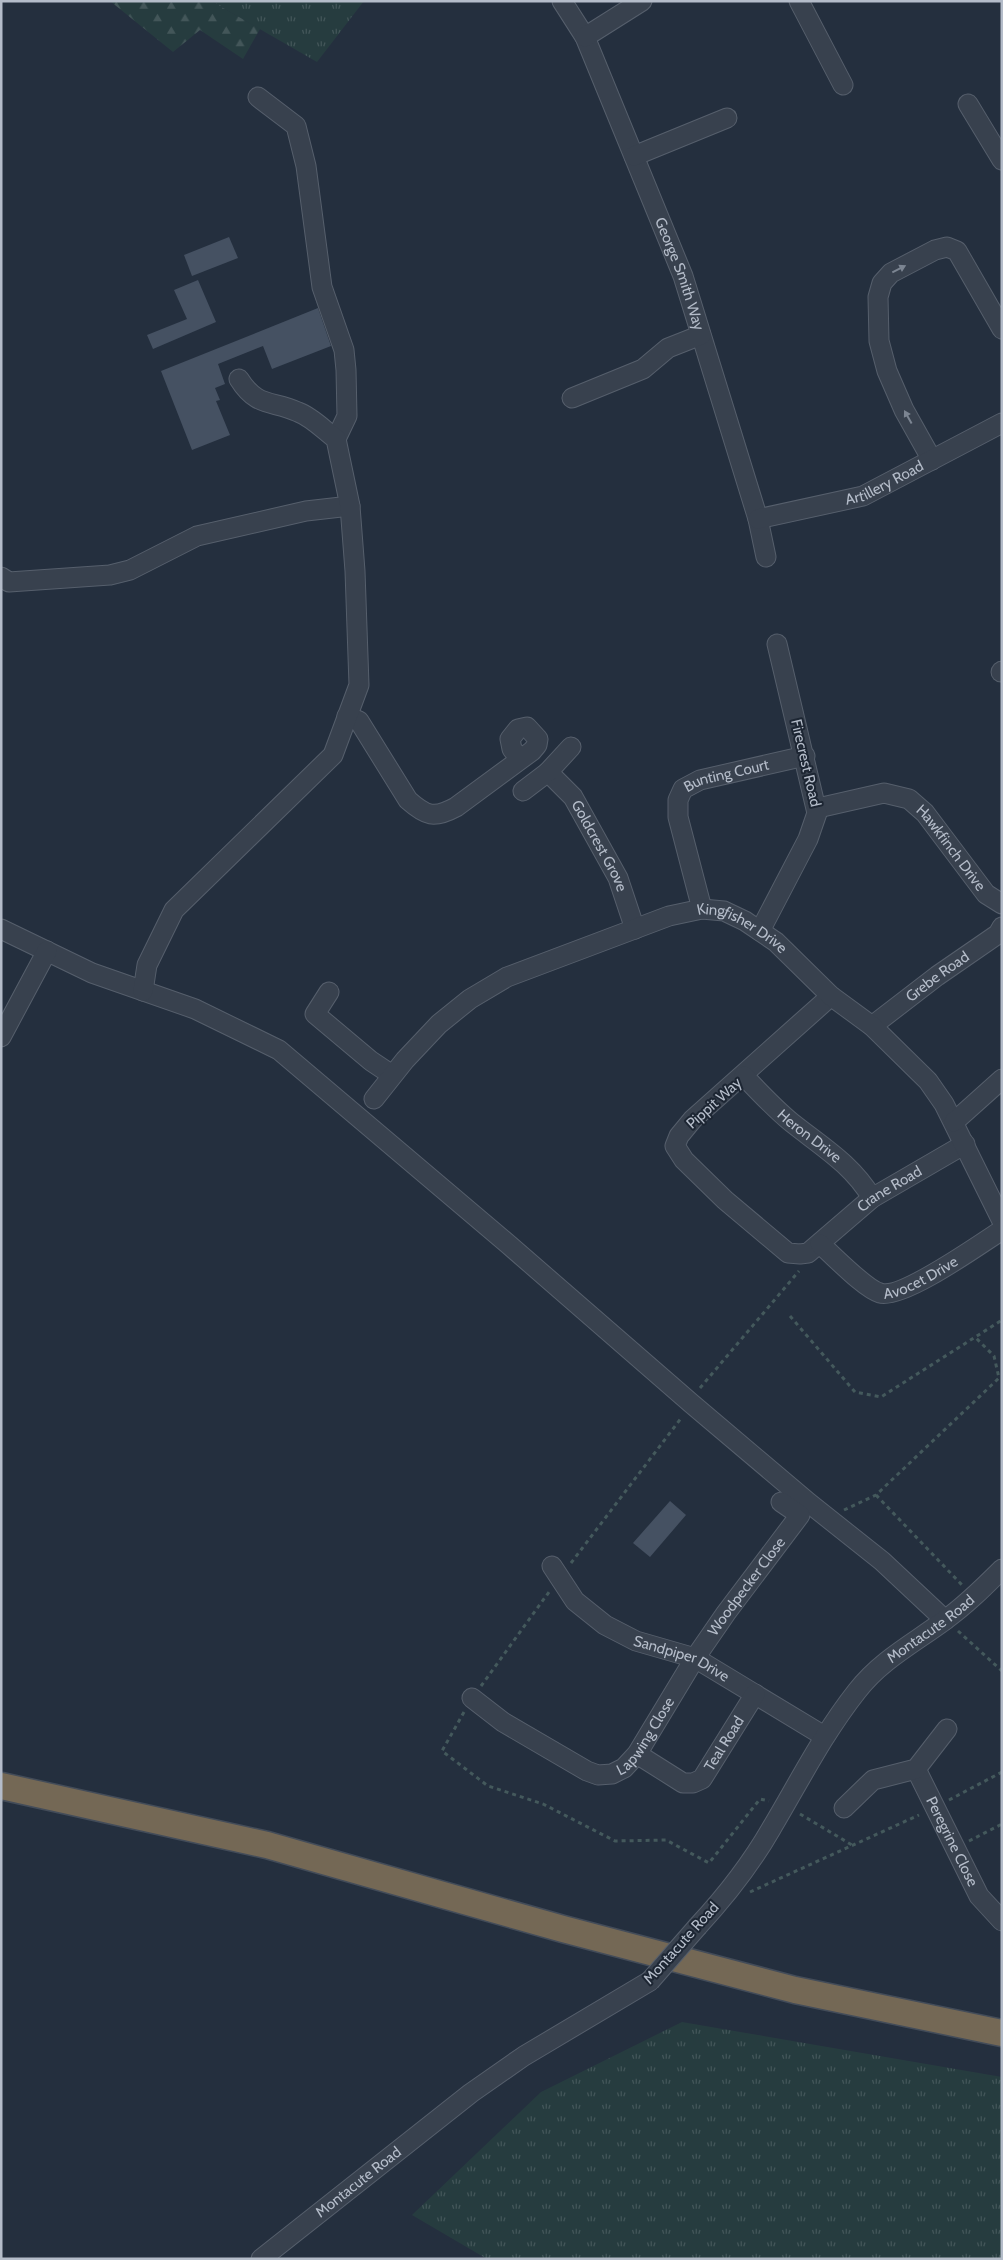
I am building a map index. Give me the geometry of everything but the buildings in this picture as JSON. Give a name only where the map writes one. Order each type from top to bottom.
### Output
[{"type":"highway","points":[[1,1786],[267,1845],[563,1929],[795,1990],[1002,2033]]},
{"type":"street","name":"George Smith Way","points":[[562,1],[585,37],[683,276],[758,519],[766,557]]},
{"type":"street","points":[[585,37],[642,1]]},
{"type":"street","points":[[799,1],[843,85]]},
{"type":"street","points":[[143,991],[147,965],[174,910],[333,755],[359,685],[355,571],[350,506],[336,440],[347,416],[344,350],[322,287],[306,166],[296,126],[258,96]]},
{"type":"street","points":[[968,104],[1002,160]]},
{"type":"street","points":[[634,156],[727,118]]},
{"type":"street","points":[[932,460],[887,371],[879,341],[878,297],[882,283],[891,273],[935,250],[947,248],[957,251],[1002,329]]},
{"type":"street","points":[[572,398],[643,369],[668,348],[701,335]]},
{"type":"street","points":[[239,379],[248,394],[272,405],[299,412],[336,440]]},
{"type":"street","name":"Artillery Road","points":[[758,519],[864,496],[1002,423]]},
{"type":"street","points":[[1,576],[10,582],[110,575],[130,570],[197,536],[306,511],[350,506]]},
{"type":"street","name":"Firecrest Road","points":[[760,931],[808,839],[816,820],[818,808],[777,644]]},
{"type":"street","points":[[347,716],[359,721],[408,800],[420,810],[432,815],[444,814],[520,759]]},
{"type":"street","points":[[523,791],[548,772],[571,747]]},
{"type":"street","name":"Bunting Court","points":[[702,909],[678,817],[678,800],[683,789],[700,780],[805,756]]},
{"type":"street","name":"Goldcrest Grove","points":[[548,772],[573,797],[618,878],[635,929]]},
{"type":"street","name":"Hawkfinch Drive","points":[[818,808],[884,793],[909,799],[925,812],[998,902]]},
{"type":"street","name":"Kingfisher Drive","points":[[374,1099],[392,1075],[439,1024],[470,999],[507,977],[670,916],[702,909],[724,911],[776,942],[831,996],[872,1026],[928,1081],[954,1122],[965,1144],[995,1189],[1002,1221]]},
{"type":"street","name":"Grebe Road","points":[[872,1026],[937,976],[998,934],[1002,927]]},
{"type":"street","points":[[1,929],[92,973],[195,1009],[279,1050],[508,1244],[690,1403],[834,1524],[882,1561],[945,1620]]},
{"type":"street","points":[[1,1036],[47,951]]},
{"type":"street","points":[[329,992],[315,1014],[371,1062],[392,1075]]},
{"type":"street","name":"Pippit Way","points":[[814,1248],[800,1254],[788,1253],[725,1200],[684,1160],[675,1146],[679,1136],[693,1119],[744,1076],[831,996]]},
{"type":"street","name":"Heron Drive","points":[[744,1076],[790,1121],[843,1162],[859,1179],[872,1198]]},
{"type":"street","points":[[954,1122],[1002,1079]]},
{"type":"street","name":"Crane Road","points":[[814,1248],[872,1198],[965,1144]]},
{"type":"street","name":"Avocet Drive","points":[[814,1248],[870,1288],[880,1293],[891,1294],[907,1288],[1002,1230]]},
{"type":"street","points":[[781,1502],[827,1532],[864,1562]]},
{"type":"street","name":"Woodpecker Close","points":[[695,1658],[800,1516]]},
{"type":"street","name":"Montacute Road","points":[[261,2259],[471,2093],[524,2056],[650,1981],[714,1908],[770,1832],[824,1736],[857,1691],[879,1666],[974,1598],[1002,1569]]},
{"type":"street","name":"Sandpiper Drive","points":[[555,1572],[575,1601],[605,1625],[636,1641],[695,1658],[824,1736]]},
{"type":"street","name":"Lapwing Close","points":[[472,1698],[503,1722],[592,1773],[612,1774],[624,1768],[637,1754],[695,1658]]},
{"type":"street","name":"Teal Road","points":[[637,1754],[683,1783],[692,1783],[702,1779],[709,1772],[754,1694]]},
{"type":"street","points":[[844,1808],[873,1780],[916,1770],[947,1729]]},
{"type":"street","name":"Peregrine Close","points":[[916,1770],[979,1896],[998,1911]]},
{"type":"path","points":[[555,1572],[690,1403],[804,1266],[814,1248]]},
{"type":"path","points":[[790,1316],[855,1392],[881,1397],[1002,1320]]},
{"type":"path","points":[[834,1524],[843,1511],[876,1495],[999,1378],[994,1356],[975,1337]]},
{"type":"path","points":[[876,1495],[974,1598]]},
{"type":"path","points":[[945,1620],[1002,1671]]},
{"type":"path","points":[[749,1892],[934,1808],[1002,1772]]},
{"type":"path","points":[[785,1805],[852,1845]]},
{"type":"path","points":[[955,1849],[1002,1824]]},
{"type":"green space","points":[[110,1],[211,1],[260,29],[243,59],[200,30],[173,52]]},
{"type":"green space","points":[[211,1],[364,1],[317,62]]},
{"type":"green space","points":[[682,2022],[1002,2077],[1002,2259],[487,2259],[412,2215],[541,2092]]}]
